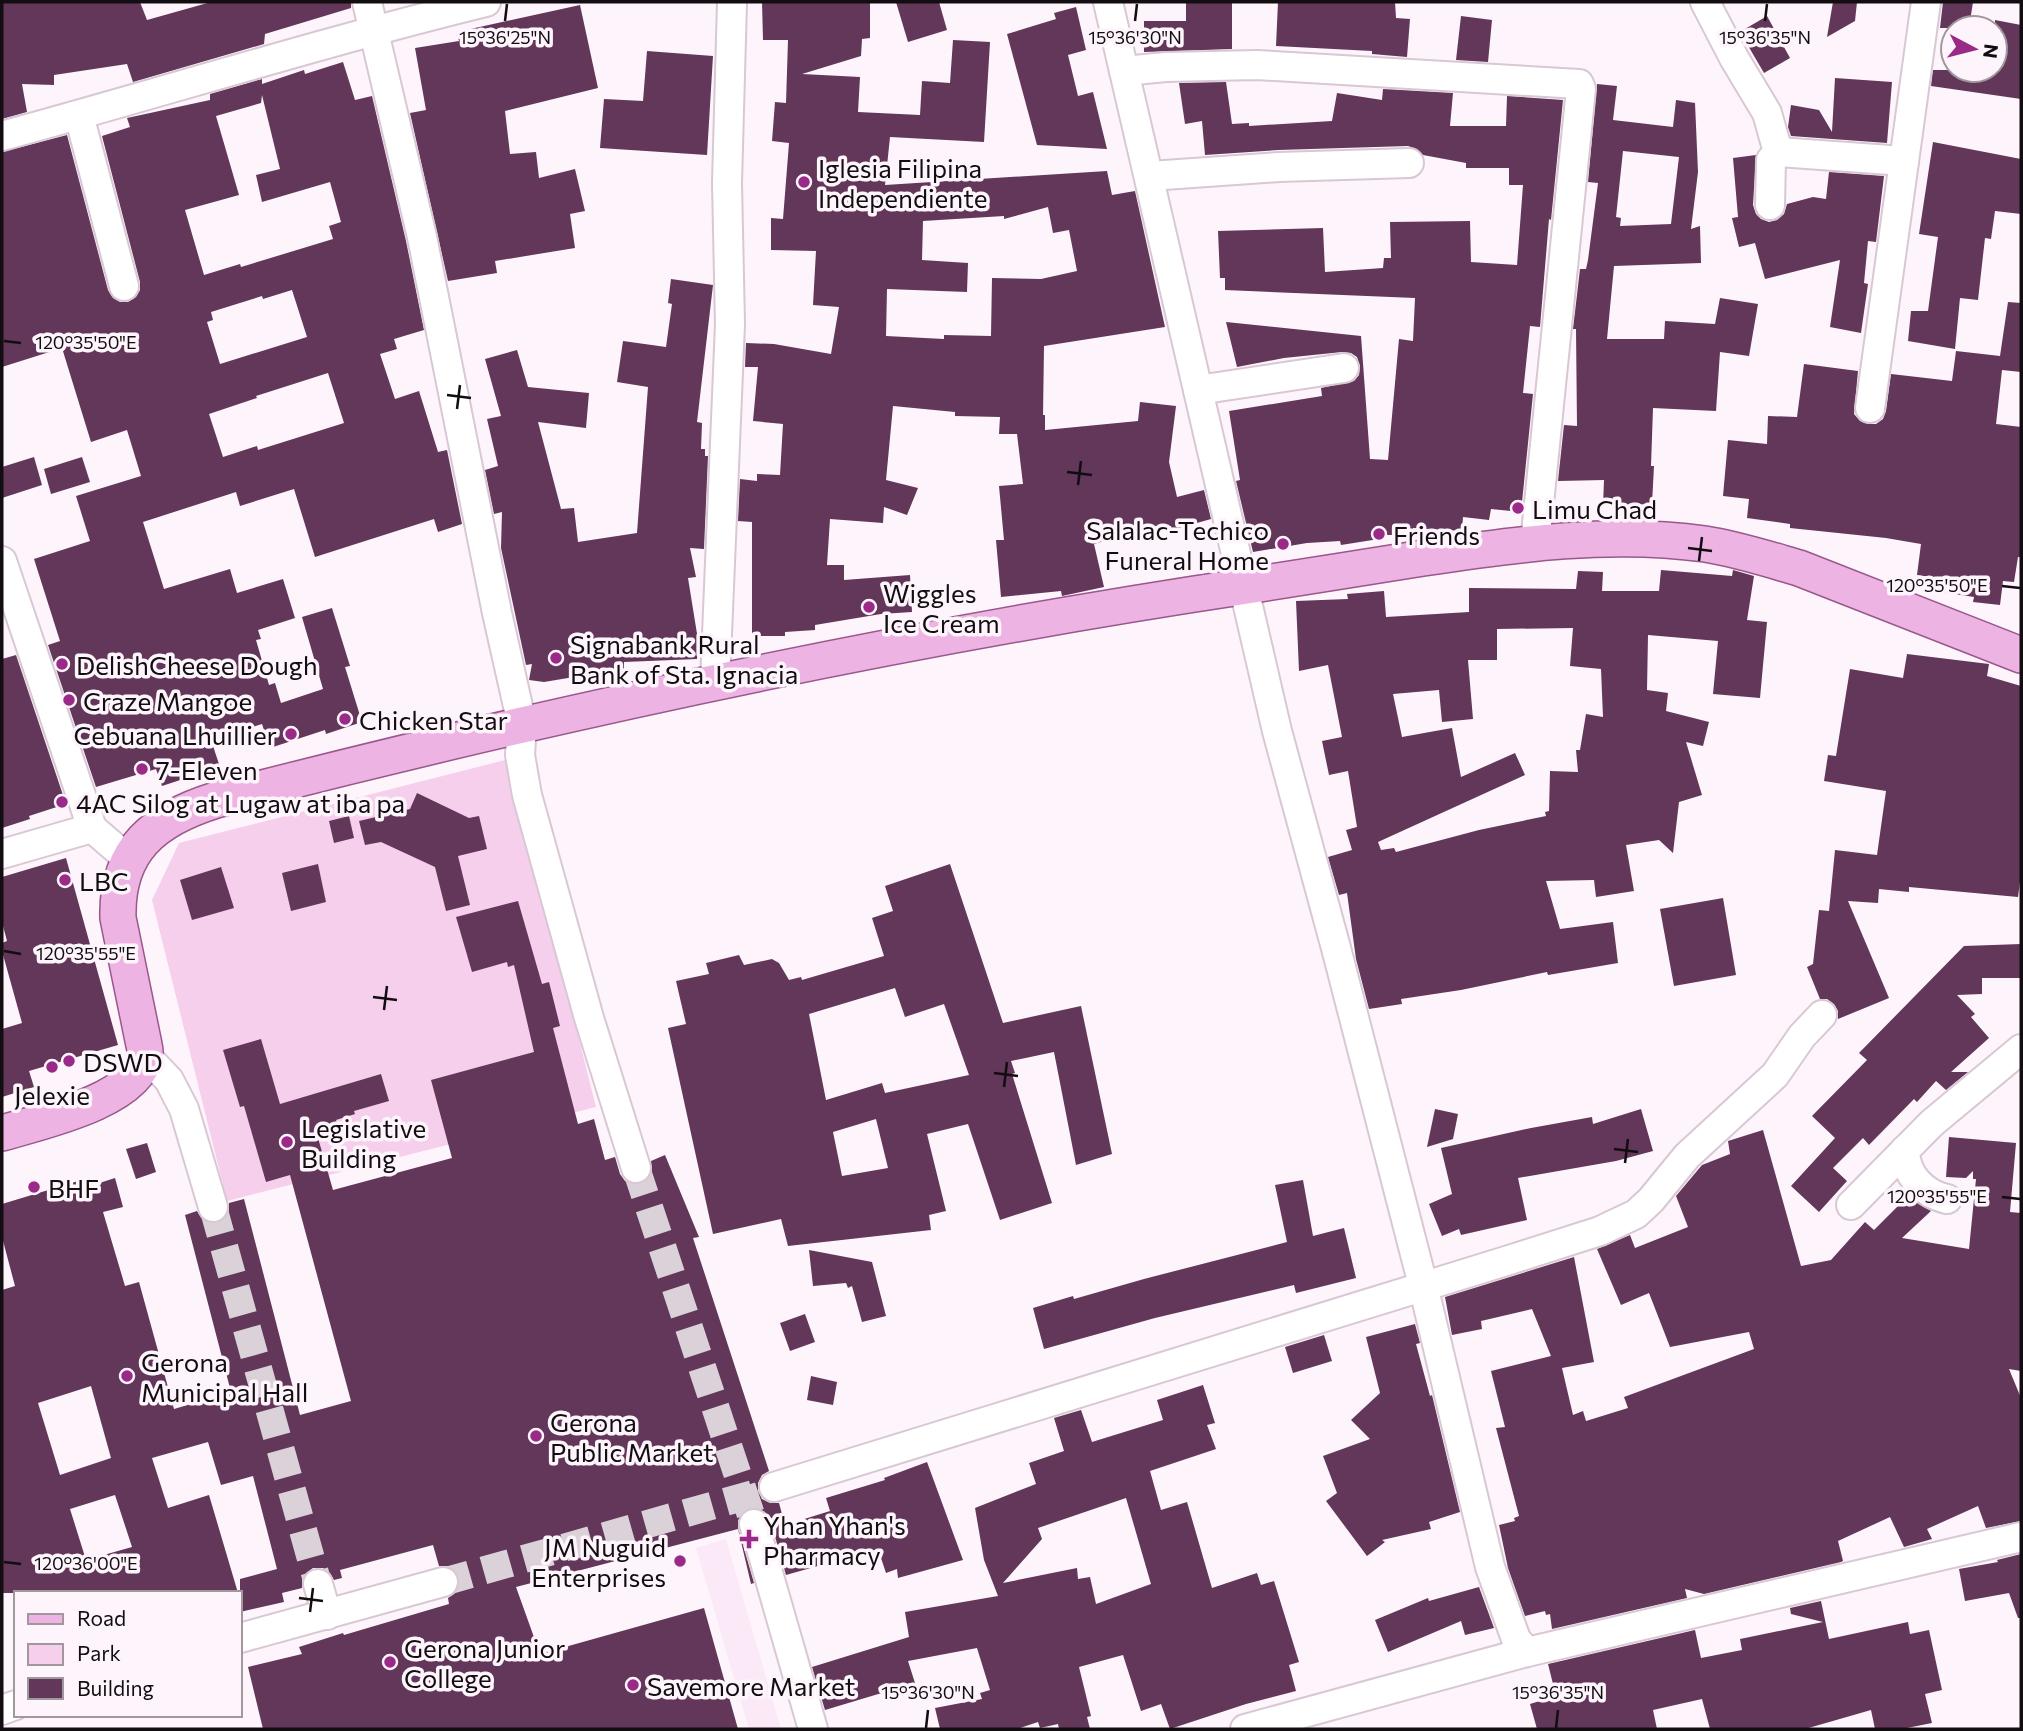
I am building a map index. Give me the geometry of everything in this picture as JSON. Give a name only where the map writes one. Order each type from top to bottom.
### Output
[{"type":"main road","points":[[2,1133],[65,1113],[113,1093],[129,1082],[145,1055],[118,918],[117,898],[128,859],[158,827],[177,814],[202,805],[522,724],[715,682],[998,627],[1243,586],[1535,543],[1610,538],[1690,542],[1724,547],[1799,568],[2021,655]]},
{"type":"street","points":[[367,2],[422,237],[497,613],[522,724],[520,755],[527,795],[589,1018],[636,1168]]},
{"type":"street","points":[[2,136],[373,30],[486,2]]},
{"type":"street","points":[[715,682],[730,324],[727,184],[732,2]]},
{"type":"street","points":[[1108,2],[1277,731],[1423,1285],[1490,1566],[1516,1639],[1527,1652]]},
{"type":"street","points":[[1705,2],[1767,113],[1778,152]]},
{"type":"street","points":[[1870,408],[1926,2]]},
{"type":"street","points":[[1124,71],[1256,65],[1579,84],[1581,89],[1535,543]]},
{"type":"street","points":[[79,115],[124,286]]},
{"type":"street","points":[[1778,152],[1904,161]]},
{"type":"street","points":[[1770,205],[1771,160],[1778,152]]},
{"type":"street","points":[[1150,176],[1279,167],[1409,163]]},
{"type":"street","points":[[1198,390],[1345,368]]},
{"type":"street","points":[[2,561],[8,602],[92,828],[128,859]]},
{"type":"street","points":[[2,854],[92,828]]},
{"type":"street","points":[[774,1487],[1591,1234],[1636,1214],[1687,1156],[1775,1075],[1802,1036],[1822,1016]]},
{"type":"street","points":[[1850,1205],[1932,1123],[2021,1049]]},
{"type":"street","points":[[145,1055],[169,1080],[184,1109],[213,1207]]},
{"type":"street","points":[[1905,1150],[1905,1160],[1916,1181],[1927,1192],[1947,1199]]},
{"type":"street","points":[[754,1524],[813,1729]]},
{"type":"street","points":[[1245,1729],[1527,1652],[2021,1537]]},
{"type":"street","points":[[242,1637],[443,1582]]},
{"type":"street","points":[[318,1584],[327,1615]]},
{"type":"shaded area","points":[[726,1539],[781,1729],[749,1729],[696,1548]]},
{"type":"green space","points":[[509,759],[596,1107],[227,1201],[152,900],[179,843]]},
{"type":"building","points":[[2,2],[140,2],[147,20],[211,2],[351,2],[351,8],[265,34],[264,44],[133,82],[127,64],[54,75],[54,85],[22,84],[27,112],[2,119]]},
{"type":"building","points":[[762,2],[870,2],[870,38],[862,39],[861,56],[802,74],[860,77],[858,112],[920,115],[922,81],[950,83],[953,40],[990,42],[984,142],[890,137],[885,185],[1107,171],[1112,195],[1135,191],[1165,327],[1044,346],[1045,430],[1138,421],[1140,402],[1176,406],[1169,462],[1177,497],[1204,490],[1211,519],[1172,530],[1171,526],[1157,529],[1156,526],[1094,544],[1104,587],[1062,596],[1061,591],[1001,597],[996,540],[1004,540],[999,486],[1023,484],[1017,434],[999,434],[1000,417],[955,416],[955,412],[893,406],[886,480],[918,488],[907,515],[884,507],[883,523],[830,519],[827,565],[844,565],[844,580],[910,575],[912,612],[881,614],[815,625],[815,630],[785,632],[785,636],[752,636],[752,522],[738,521],[740,479],[757,481],[757,474],[780,475],[783,424],[753,421],[758,367],[745,367],[746,343],[774,344],[831,354],[839,307],[813,305],[816,251],[771,250],[771,218],[783,219],[789,143],[772,141],[775,102],[786,103],[788,40],[763,40]],"holes":[[[1048,207],[1053,233],[1069,230],[1077,271],[1041,279],[992,278],[991,336],[944,335],[944,339],[886,336],[887,289],[967,292],[968,263],[922,260],[923,221],[1004,216],[1004,219]]]},
{"type":"building","points":[[896,2],[939,2],[947,30],[908,42]]},
{"type":"building","points":[[1186,2],[1232,2],[1232,49],[1144,52],[1144,21],[1186,21]]},
{"type":"building","points":[[1278,2],[1395,2],[1396,18],[1410,19],[1407,57],[1372,54],[1372,51],[1276,46]]},
{"type":"building","points":[[1833,2],[1857,2],[1855,21],[1827,37]]},
{"type":"building","points":[[1943,2],[1973,2],[1971,14],[1942,14]]},
{"type":"building","points":[[580,5],[598,88],[505,111],[510,154],[536,152],[539,178],[575,169],[585,211],[570,214],[575,248],[495,261],[497,273],[448,281],[410,113],[426,110],[415,48],[459,41],[457,32]]},
{"type":"building","points":[[1076,7],[1086,50],[1068,55],[1078,96],[1093,92],[1107,149],[1037,145],[1007,34],[1056,19],[1054,13]]},
{"type":"building","points":[[1461,16],[1492,20],[1488,62],[1456,60]]},
{"type":"building","points":[[1767,16],[1790,58],[1764,73],[1740,32]]},
{"type":"building","points":[[2009,23],[2021,25],[2021,99],[1931,86],[1933,70],[1939,70],[1939,84],[2009,84]]},
{"type":"building","points":[[647,51],[713,56],[707,155],[600,148],[604,99],[643,101]]},
{"type":"building","points":[[343,62],[355,100],[372,96],[424,330],[394,339],[397,349],[380,354],[395,399],[419,391],[438,452],[447,450],[462,524],[438,532],[434,519],[315,557],[294,489],[240,506],[236,492],[143,522],[164,589],[230,569],[237,593],[283,579],[295,618],[258,630],[261,639],[256,640],[269,685],[275,683],[281,703],[323,689],[302,617],[332,608],[350,666],[345,667],[362,722],[326,734],[325,730],[270,748],[262,724],[211,740],[220,767],[162,786],[156,769],[96,787],[48,645],[60,641],[34,559],[90,541],[76,496],[141,476],[127,430],[91,442],[62,348],[2,367],[2,152],[67,135],[108,290],[113,298],[128,302],[136,297],[140,282],[102,136],[130,127],[127,118],[210,100],[210,94],[262,79],[262,84],[304,70],[305,74]],"holes":[[[262,95],[280,169],[256,175],[262,202],[330,182],[341,222],[329,226],[333,239],[241,267],[240,264],[204,275],[185,210],[239,195],[216,116],[261,103]],[[292,290],[307,337],[220,364],[207,322],[213,320],[211,312],[262,296],[263,299]],[[328,373],[344,423],[258,450],[257,446],[223,457],[209,414],[257,398],[256,396]]]},
{"type":"building","points":[[1835,78],[1892,82],[1887,143],[1791,136],[1788,127],[1791,105],[1819,110],[1832,132]]},
{"type":"building","points":[[1226,82],[1232,124],[1249,123],[1249,126],[1332,121],[1337,93],[1382,100],[1383,89],[1453,93],[1450,126],[1506,126],[1507,96],[1563,100],[1540,327],[1530,326],[1523,393],[1533,394],[1521,512],[1491,509],[1489,520],[1463,517],[1462,531],[1413,528],[1413,535],[1378,535],[1379,539],[1341,545],[1340,541],[1307,543],[1253,552],[1236,481],[1240,480],[1229,411],[1322,396],[1321,388],[1354,381],[1359,375],[1360,366],[1357,357],[1342,352],[1284,358],[1237,367],[1226,322],[1361,336],[1370,459],[1388,460],[1399,339],[1413,341],[1415,298],[1225,290],[1225,278],[1220,278],[1218,231],[1323,228],[1325,272],[1383,268],[1384,258],[1391,258],[1390,222],[1470,221],[1471,262],[1517,265],[1523,185],[1509,185],[1509,168],[1466,168],[1466,163],[1423,155],[1408,146],[1205,155],[1202,121],[1185,124],[1179,83]]},
{"type":"building","points":[[1597,84],[1617,86],[1613,120],[1673,127],[1676,100],[1695,103],[1698,172],[1691,229],[1700,226],[1701,263],[1614,266],[1607,339],[1664,339],[1665,321],[1715,324],[1720,298],[1758,304],[1749,356],[1720,352],[1716,411],[1653,408],[1652,504],[1603,506],[1604,480],[1558,481],[1564,425],[1577,426],[1576,329],[1573,329],[1580,269],[1586,269],[1588,260],[1598,183],[1588,182]],"holes":[[[1623,151],[1679,157],[1671,224],[1620,226],[1621,218],[1616,217]]]},
{"type":"building","points":[[1933,142],[2021,159],[2021,214],[1995,211],[1991,239],[1985,238],[1978,300],[1960,298],[1955,349],[1908,341],[1911,311],[1928,311],[1938,237],[1919,234]]},
{"type":"building","points":[[1756,155],[1753,205],[1756,214],[1769,222],[1784,214],[1787,204],[1813,197],[1826,199],[1829,172],[1884,176],[1876,242],[1868,241],[1864,283],[1868,284],[1861,333],[1830,327],[1840,260],[1765,279],[1755,243],[1739,247],[1732,218],[1738,217],[1733,158]]},
{"type":"building","points":[[671,279],[713,285],[697,422],[702,423],[701,449],[705,449],[705,456],[708,456],[704,549],[690,548],[696,577],[688,578],[698,640],[697,659],[624,662],[624,680],[592,679],[592,674],[544,682],[529,680],[532,664],[526,665],[501,548],[502,512],[494,514],[485,470],[498,466],[487,419],[501,416],[485,359],[517,350],[528,387],[589,393],[586,428],[538,422],[561,509],[574,508],[578,542],[637,533],[648,387],[617,382],[623,341],[666,347],[672,304],[668,303]]},
{"type":"building","points":[[2008,302],[2021,303],[2021,372],[2002,370],[1996,424],[2021,427],[2021,557],[2018,557],[2014,582],[2003,581],[2000,605],[1973,602],[1974,597],[1942,592],[1944,579],[1917,575],[1921,544],[1790,528],[1790,524],[1747,518],[1749,499],[1723,496],[1728,440],[1767,444],[1768,416],[1797,417],[1804,364],[1858,371],[1854,414],[1860,421],[1876,424],[1883,419],[1886,411],[1891,374],[1952,381],[1956,351],[2000,356]]},
{"type":"building","points":[[34,457],[42,485],[2,498],[2,467]]},
{"type":"building","points":[[82,457],[90,482],[51,494],[44,469]]},
{"type":"building","points":[[1661,570],[1732,576],[1733,570],[1754,576],[1747,620],[1767,622],[1760,698],[1713,694],[1718,641],[1648,635],[1647,690],[1668,693],[1666,711],[1709,722],[1703,746],[1686,742],[1702,795],[1679,802],[1673,853],[1659,840],[1626,845],[1634,891],[1596,897],[1594,880],[1546,881],[1560,929],[1613,922],[1618,963],[1548,975],[1547,972],[1401,999],[1402,1004],[1369,1009],[1356,959],[1347,893],[1339,895],[1328,857],[1352,850],[1346,830],[1357,827],[1348,771],[1329,775],[1322,741],[1342,737],[1328,665],[1299,671],[1296,601],[1348,599],[1347,594],[1384,591],[1386,617],[1469,612],[1469,588],[1576,589],[1578,571],[1603,572],[1602,591],[1659,591]],"holes":[[[1573,628],[1570,666],[1601,669],[1603,717],[1586,714],[1580,750],[1576,750],[1578,772],[1550,771],[1549,811],[1545,812],[1546,816],[1396,852],[1394,848],[1381,850],[1378,842],[1525,775],[1515,753],[1461,777],[1452,728],[1402,737],[1393,694],[1439,690],[1442,722],[1473,719],[1468,660],[1497,660],[1497,629]]]},
{"type":"building","points":[[1907,654],[1989,664],[1987,676],[2021,686],[2021,874],[2018,897],[1909,887],[1909,892],[1879,889],[1878,903],[1848,901],[1889,998],[1838,1019],[1834,1004],[1827,999],[1820,999],[1807,967],[1813,964],[1819,910],[1829,911],[1835,850],[1877,855],[1886,791],[1824,781],[1828,755],[1836,756],[1850,669],[1903,678]]},
{"type":"building","points":[[16,655],[66,804],[2,828],[2,659]]},
{"type":"building","points":[[417,793],[469,818],[479,816],[487,849],[458,856],[470,905],[446,911],[435,867],[381,842],[365,845],[359,821],[410,809]]},
{"type":"building","points":[[349,816],[354,838],[334,843],[329,821]]},
{"type":"building","points":[[66,858],[118,1045],[29,1071],[34,1087],[2,1097],[2,1029],[22,1023],[2,951],[2,943],[7,941],[2,922],[2,877]]},
{"type":"building","points":[[318,864],[326,902],[291,911],[282,873]]},
{"type":"building","points":[[950,864],[1003,1023],[1081,1006],[1112,1154],[1076,1165],[1054,1052],[1011,1061],[1015,1073],[1012,1074],[1052,1203],[1000,1220],[968,1124],[927,1134],[946,1211],[929,1215],[931,1230],[788,1246],[781,1219],[713,1234],[668,1028],[686,1024],[676,981],[709,974],[706,963],[739,955],[744,965],[772,959],[779,963],[789,980],[801,977],[802,980],[884,956],[872,918],[893,911],[885,886]],"holes":[[[895,988],[905,1017],[944,1004],[969,1075],[885,1093],[882,1083],[826,1100],[809,1014]],[[876,1119],[888,1168],[842,1176],[833,1132]]]},
{"type":"building","points":[[221,867],[234,908],[192,920],[180,880]]},
{"type":"building","points":[[1723,898],[1736,975],[1674,986],[1660,909]]},
{"type":"building","points":[[518,901],[542,984],[549,982],[560,1026],[553,1028],[578,1124],[594,1119],[605,1160],[615,1157],[620,1174],[625,1181],[632,1184],[648,1180],[652,1171],[651,1161],[665,1155],[699,1237],[693,1238],[769,1471],[762,1475],[758,1483],[762,1499],[779,1503],[785,1525],[830,1511],[826,1498],[885,1480],[884,1478],[927,1462],[963,1560],[898,1578],[897,1569],[886,1573],[878,1549],[786,1575],[770,1519],[765,1512],[750,1508],[742,1513],[738,1528],[754,1583],[751,1584],[738,1529],[516,1587],[540,1654],[704,1608],[738,1729],[263,1729],[248,1667],[302,1654],[299,1647],[343,1633],[344,1635],[449,1604],[448,1598],[459,1587],[459,1577],[448,1566],[439,1566],[433,1545],[340,1570],[342,1578],[334,1580],[323,1568],[313,1568],[302,1579],[302,1588],[282,1593],[284,1602],[242,1612],[240,1579],[277,1569],[253,1476],[221,1485],[208,1442],[152,1458],[168,1508],[209,1495],[237,1591],[2,1593],[2,1290],[15,1286],[2,1237],[2,1204],[88,1178],[90,1186],[115,1178],[123,1207],[103,1212],[125,1286],[139,1282],[174,1409],[231,1392],[185,1215],[197,1211],[208,1223],[217,1223],[225,1218],[229,1203],[244,1199],[300,1415],[351,1401],[290,1175],[266,1182],[244,1106],[240,1107],[223,1050],[261,1039],[280,1104],[381,1074],[389,1101],[354,1111],[355,1114],[336,1120],[340,1132],[318,1138],[333,1190],[452,1158],[431,1080],[534,1052],[514,965],[508,967],[507,962],[472,972],[456,917]],"holes":[[[91,1386],[111,1458],[60,1475],[38,1403]],[[115,1495],[132,1547],[86,1560],[70,1509]]]},
{"type":"building","points":[[2021,944],[2021,978],[1982,978],[1982,994],[1957,995],[1975,1014],[1971,1017],[1989,1038],[1951,1072],[1968,1072],[1946,1090],[1936,1081],[1917,1102],[1914,1099],[1869,1145],[1863,1138],[1833,1168],[1847,1181],[1819,1212],[1791,1186],[1835,1138],[1812,1116],[1867,1060],[1859,1053],[1964,946]]},
{"type":"building","points":[[1435,1109],[1458,1114],[1453,1139],[1427,1147]]},
{"type":"building","points":[[1641,1109],[1653,1151],[1616,1161],[1518,1178],[1527,1220],[1461,1235],[1459,1229],[1442,1236],[1429,1204],[1452,1194],[1441,1148],[1592,1117],[1593,1124]]},
{"type":"building","points":[[1763,1130],[1801,1266],[1831,1260],[1865,1222],[1874,1230],[1908,1196],[1931,1211],[1902,1238],[1969,1249],[1976,1179],[1973,1179],[1973,1171],[1966,1178],[1946,1177],[1949,1137],[2016,1143],[2010,1212],[2021,1213],[2021,1371],[2009,1369],[2021,1398],[2021,1521],[1986,1528],[1978,1506],[1927,1529],[1932,1539],[1904,1547],[1890,1517],[1838,1541],[1843,1561],[1841,1562],[1704,1594],[1685,1589],[1687,1598],[1552,1629],[1550,1614],[1546,1615],[1545,1611],[1525,1616],[1508,1568],[1499,1525],[1515,1521],[1514,1518],[1519,1516],[1496,1428],[1505,1427],[1491,1371],[1551,1356],[1532,1309],[1481,1321],[1482,1329],[1452,1335],[1445,1297],[1574,1257],[1594,1362],[1562,1368],[1573,1415],[1583,1411],[1586,1421],[1628,1408],[1624,1397],[1754,1349],[1749,1332],[1670,1347],[1649,1293],[1621,1305],[1597,1249],[1630,1235],[1635,1248],[1688,1227],[1676,1196],[1702,1165],[1730,1154],[1728,1141]]},
{"type":"building","points":[[147,1143],[156,1172],[136,1179],[126,1149]]},
{"type":"building","points":[[1303,1180],[1313,1236],[1344,1228],[1356,1278],[1296,1293],[1294,1285],[1155,1318],[1044,1349],[1033,1308],[1287,1242],[1275,1185]]},
{"type":"building","points":[[809,1250],[872,1262],[886,1316],[862,1322],[852,1286],[848,1288],[846,1283],[813,1286]]},
{"type":"building","points":[[805,1314],[815,1342],[790,1351],[780,1323]]},
{"type":"building","points":[[1415,1324],[1420,1343],[1416,1344],[1430,1396],[1432,1395],[1460,1512],[1429,1522],[1431,1529],[1382,1540],[1385,1542],[1367,1556],[1326,1501],[1337,1493],[1323,1456],[1370,1439],[1351,1420],[1380,1393],[1366,1337]]},
{"type":"building","points":[[1324,1335],[1332,1361],[1293,1373],[1285,1347]]},
{"type":"building","points":[[811,1376],[837,1382],[833,1405],[807,1400]]},
{"type":"building","points":[[1203,1385],[1215,1423],[1207,1425],[1216,1449],[1150,1471],[1161,1510],[1187,1502],[1212,1588],[1257,1573],[1261,1585],[1274,1581],[1299,1662],[1289,1665],[1296,1691],[1170,1729],[1161,1704],[1141,1711],[1123,1655],[1079,1667],[1091,1716],[1087,1717],[1090,1729],[1059,1729],[1058,1724],[1040,1728],[1038,1722],[1017,1729],[940,1729],[935,1708],[982,1699],[980,1693],[990,1690],[977,1648],[908,1661],[915,1683],[825,1710],[812,1667],[909,1637],[905,1612],[998,1596],[984,1560],[975,1508],[1036,1484],[1029,1463],[1064,1451],[1054,1418],[1081,1410],[1092,1442],[1163,1420],[1157,1400]],"holes":[[[1126,1498],[1151,1584],[1096,1604],[1090,1577],[1078,1579],[1077,1568],[1003,1583],[1042,1539],[1038,1528]]]},
{"type":"building","points":[[2021,1554],[2021,1618],[2018,1618],[2009,1593],[1965,1601],[1959,1569],[1998,1562],[1997,1560]]},
{"type":"building","points":[[1479,1587],[1494,1628],[1465,1635],[1461,1621],[1388,1652],[1375,1620],[1428,1598],[1429,1601]]},
{"type":"building","points":[[1821,1601],[1829,1639],[1908,1622],[1910,1634],[1929,1630],[1942,1690],[1925,1694],[1932,1723],[1902,1729],[1875,1729],[1871,1710],[1805,1729],[1710,1729],[1702,1699],[1653,1710],[1657,1729],[1537,1729],[1530,1704],[1556,1696],[1548,1664],[1695,1630],[1701,1658],[1742,1650],[1740,1639],[1823,1622],[1791,1614],[1790,1608]]},
{"type":"tunnel","points":[[636,1168],[754,1524]]},
{"type":"tunnel","points":[[213,1207],[318,1584]]},
{"type":"tunnel","points":[[443,1582],[764,1491]]},
{"type":"place","name":"Iglesia Filipina Independiente","points":[[804,182]]},
{"type":"place","name":"Limu Chad","points":[[1518,508]]},
{"type":"place","name":"Friends","points":[[1379,534]]},
{"type":"place","name":"Salalac-Techico Funeral Home","points":[[1283,544]]},
{"type":"place","name":"Wiggles Ice Cream","points":[[869,607]]},
{"type":"place","name":"Signabank Rural Bank of Sta. Ignacia","points":[[556,658]]},
{"type":"place","name":"DelishCheese Dough","points":[[62,664]]},
{"type":"place","name":"Craze Mangoe","points":[[69,700]]},
{"type":"place","name":"Chicken Star","points":[[345,719]]},
{"type":"place","name":"Cebuana Lhuillier","points":[[291,734]]},
{"type":"place","name":"7-Eleven","points":[[142,769]]},
{"type":"place","name":"4AC Silog at Lugaw at iba pa","points":[[62,802]]},
{"type":"place","name":"LBC","points":[[65,880]]},
{"type":"place","name":"DSWD","points":[[69,1061]]},
{"type":"place","name":"Jelexie","points":[[52,1067]]},
{"type":"place","name":"Legislative Building","points":[[287,1142]]},
{"type":"place","name":"BHF","points":[[34,1187]]},
{"type":"place","name":"Gerona Municipal Hall","points":[[127,1376]]},
{"type":"place","name":"Gerona Public Market","points":[[536,1436]]},
{"type":"place","name":"Yhan Yhan's Pharmacy","points":[[749,1539]]},
{"type":"place","name":"JM Nuguid Enterprises","points":[[680,1561]]},
{"type":"place","name":"Gerona Junior College","points":[[390,1662]]},
{"type":"place","name":"Savemore Market","points":[[633,1685]]}]
